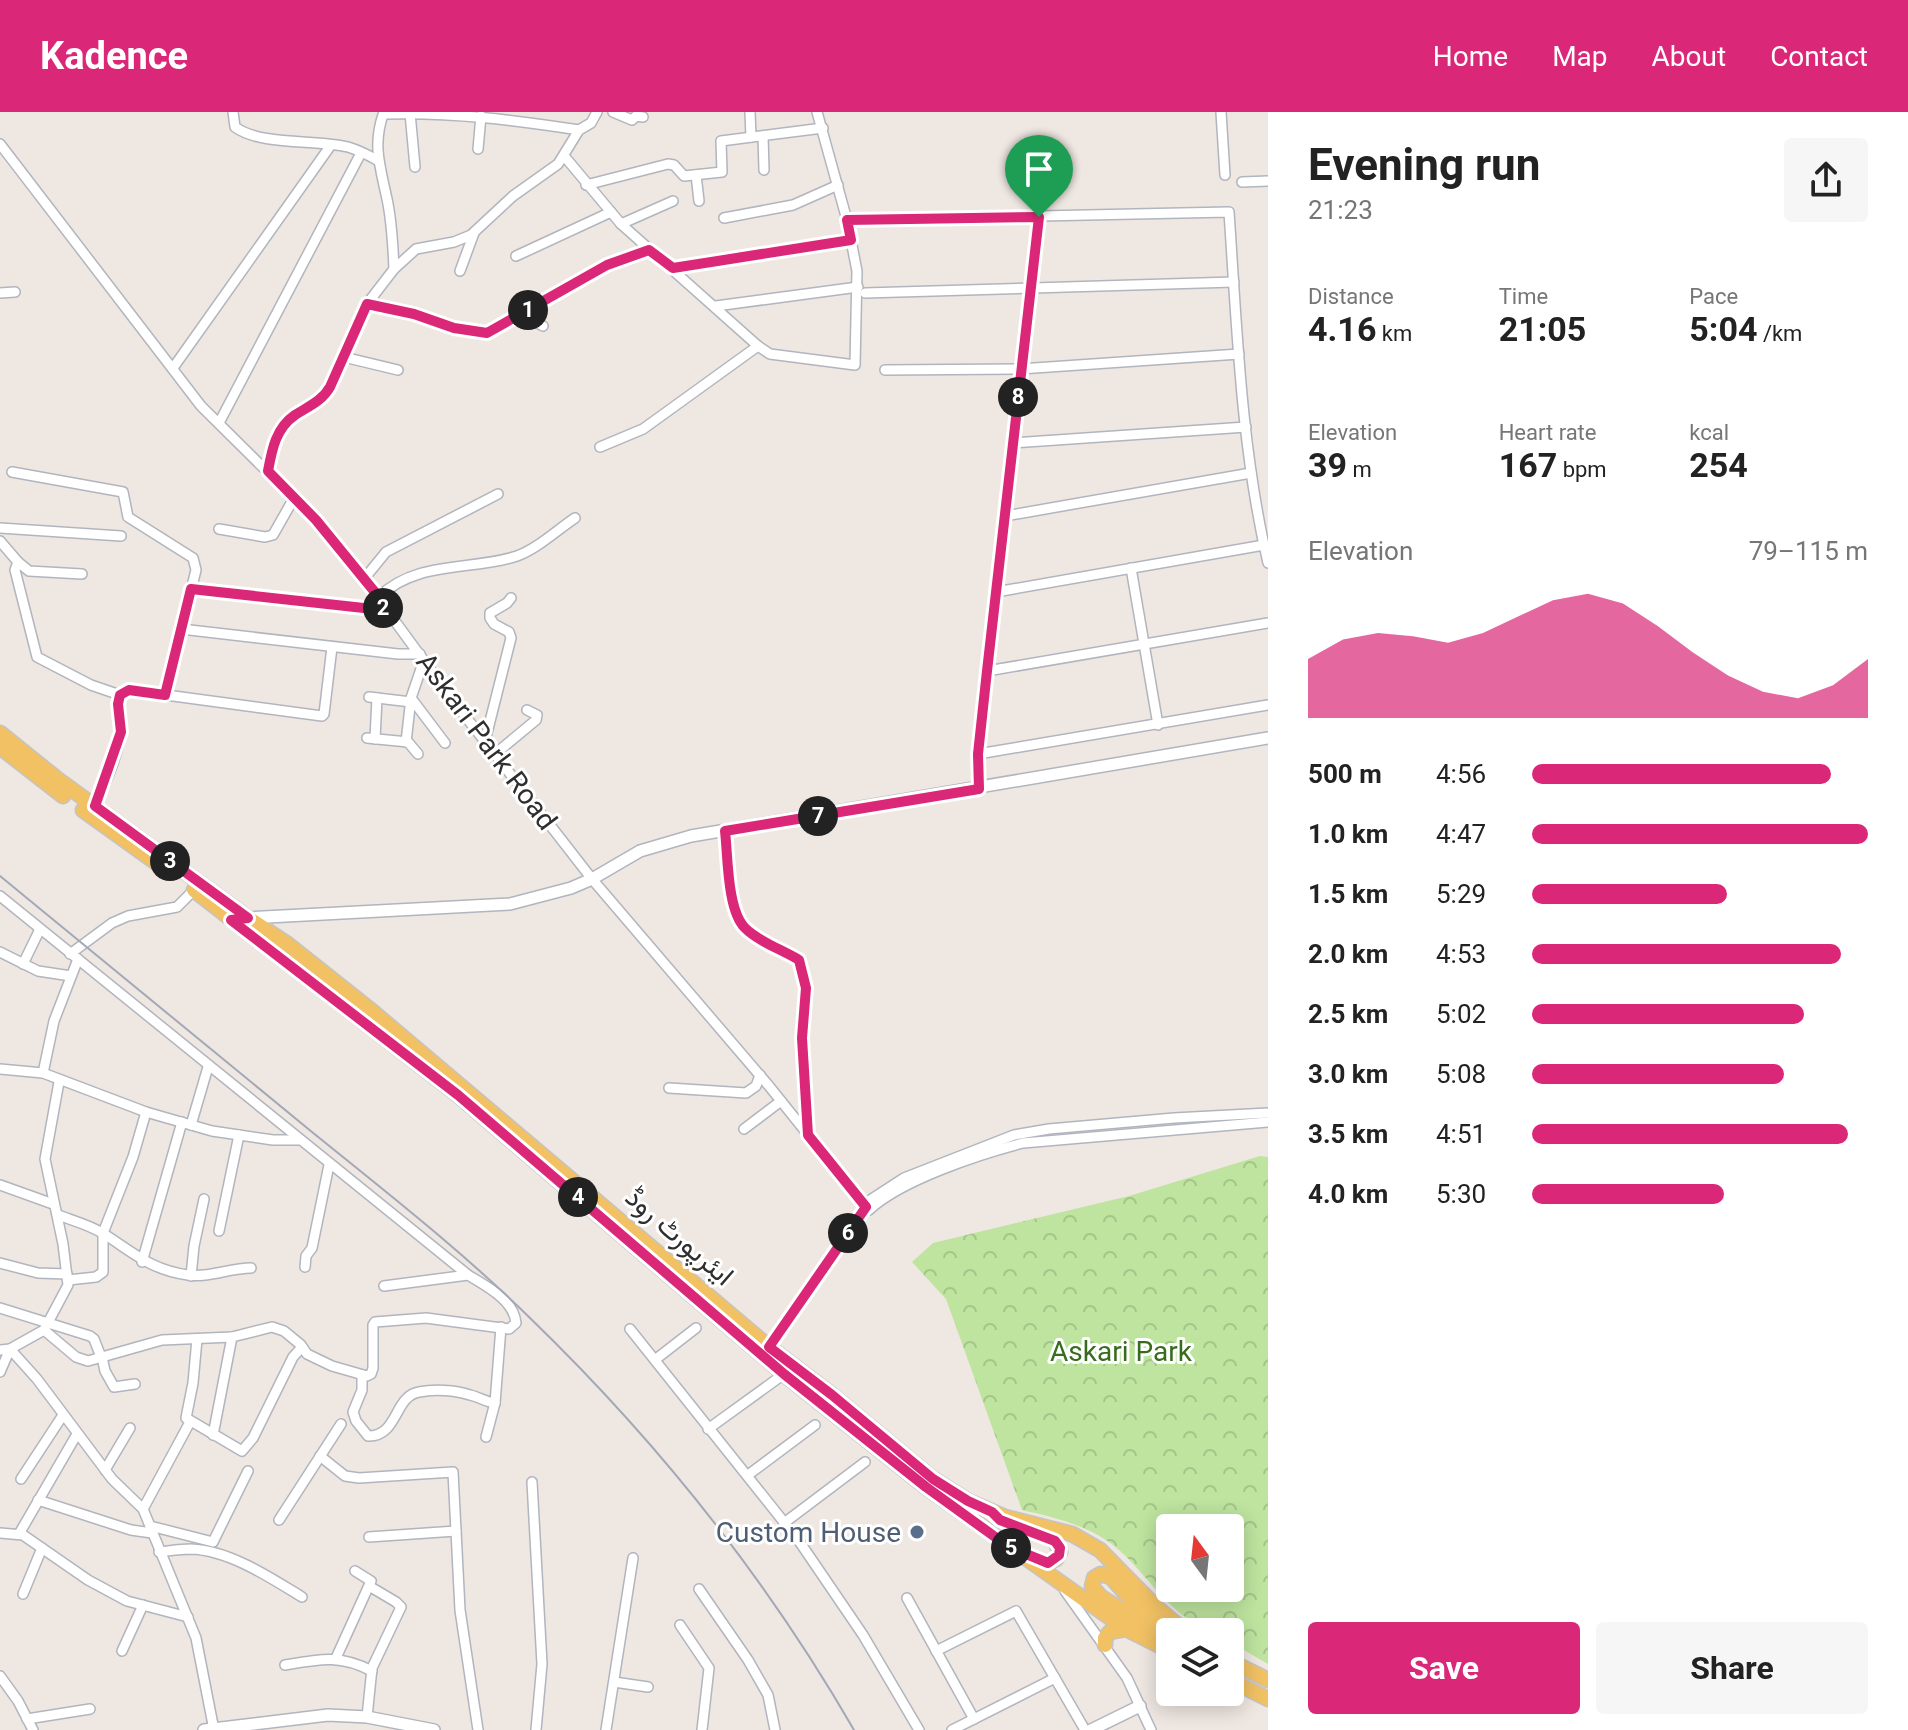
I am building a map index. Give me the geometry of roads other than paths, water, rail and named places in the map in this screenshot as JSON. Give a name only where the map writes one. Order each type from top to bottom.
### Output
[{"type":"main road","name":"ایئرپورٹ روڈ","points":[[0,733],[95,806],[286,943],[407,1040],[769,1347],[933,1479],[992,1512],[1057,1529],[1090,1543],[1110,1558],[1169,1618]]},
{"type":"main road","name":"ایئرپورٹ روڈ","points":[[0,747],[46,784],[194,890],[458,1095],[784,1374],[959,1512],[1126,1629],[1156,1644]]},
{"type":"main road","points":[[992,1512],[1000,1520],[1050,1538],[1058,1545],[1060,1552],[1052,1562],[1043,1562],[1009,1547]]},
{"type":"main road","points":[[1156,1622],[1142,1612],[1111,1577],[1101,1574],[1094,1578],[1092,1587],[1101,1597],[1156,1633]]},
{"type":"main road","points":[[1105,1645],[1105,1638],[1110,1632],[1126,1629]]},
{"type":"main road","points":[[1244,1668],[1268,1680]]},
{"type":"main road","points":[[1244,1687],[1268,1699]]},
{"type":"street","points":[[233,112],[235,127],[244,133],[331,145],[377,160]]},
{"type":"street","points":[[268,471],[278,432],[289,419],[325,396],[367,304],[394,269],[416,249],[454,242],[474,233],[507,201],[565,157],[579,130],[591,123],[597,112]]},
{"type":"street","points":[[613,112],[632,120],[636,116],[643,117]]},
{"type":"street","points":[[750,112],[751,137]]},
{"type":"street","points":[[565,157],[621,224],[758,346],[770,354],[855,365],[861,290],[847,220],[817,112]]},
{"type":"street","points":[[1221,112],[1225,175]]},
{"type":"street","points":[[394,269],[391,223],[377,160],[379,132],[385,113],[458,113],[579,130]]},
{"type":"street","points":[[407,113],[415,167]]},
{"type":"street","points":[[478,149],[481,116]]},
{"type":"street","points":[[586,185],[668,164],[674,165],[684,176],[723,171],[721,141],[823,128]]},
{"type":"street","points":[[763,136],[764,170]]},
{"type":"street","name":"Askari Park Road","points":[[0,144],[201,406],[294,498],[379,597],[592,879],[760,1075],[866,1207]]},
{"type":"street","points":[[173,368],[331,145]]},
{"type":"street","points":[[219,423],[361,153]]},
{"type":"street","points":[[696,175],[699,201]]},
{"type":"street","points":[[1242,182],[1268,181]]},
{"type":"street","points":[[724,218],[793,205],[838,185]]},
{"type":"street","points":[[621,224],[673,201]]},
{"type":"street","points":[[516,256],[611,212]]},
{"type":"street","points":[[847,220],[1229,212],[1251,473],[1268,563]]},
{"type":"street","points":[[979,789],[978,754],[1039,217]]},
{"type":"street","points":[[460,271],[474,233]]},
{"type":"street","points":[[673,268],[851,240]]},
{"type":"street","points":[[367,304],[414,314],[454,328],[487,333],[607,265],[649,250]]},
{"type":"street","points":[[716,306],[861,290],[1234,282]]},
{"type":"street","points":[[0,293],[15,292]]},
{"type":"street","points":[[521,314],[543,326]]},
{"type":"street","points":[[600,447],[643,429],[758,346]]},
{"type":"street","points":[[885,370],[1020,369],[1239,354]]},
{"type":"street","points":[[344,357],[398,370]]},
{"type":"street","points":[[1013,443],[1246,427]]},
{"type":"street","points":[[12,472],[123,492],[128,517],[193,558],[196,567],[165,695]]},
{"type":"street","points":[[1005,516],[1251,473]]},
{"type":"street","points":[[364,579],[386,552],[498,494]]},
{"type":"street","points":[[219,529],[265,537],[273,535],[294,498]]},
{"type":"street","points":[[379,597],[397,585],[440,568],[488,563],[521,555],[575,518]]},
{"type":"street","points":[[0,528],[121,536]]},
{"type":"street","points":[[0,541],[29,571],[82,574]]},
{"type":"street","points":[[996,592],[1264,545]]},
{"type":"street","points":[[18,562],[15,570],[37,657],[91,685],[120,695],[129,690],[322,716],[332,647]]},
{"type":"street","points":[[1131,568],[1158,725]]},
{"type":"street","points":[[191,589],[373,609],[387,607]]},
{"type":"street","points":[[485,741],[511,638],[509,632],[494,624],[490,613],[511,598]]},
{"type":"street","points":[[987,671],[1268,623]]},
{"type":"street","points":[[181,629],[422,657],[411,700],[406,742]]},
{"type":"street","points":[[95,806],[121,732],[120,695]]},
{"type":"street","points":[[418,754],[406,742],[371,738],[373,697],[411,700],[445,743]]},
{"type":"street","points":[[978,754],[1268,705]]},
{"type":"street","points":[[495,754],[536,720],[537,715],[527,710]]},
{"type":"street","points":[[231,920],[510,904],[592,879],[640,851],[691,836],[1268,738]]},
{"type":"street","points":[[725,831],[737,917],[746,929],[799,960],[803,969],[806,988],[802,1038],[808,1135]]},
{"type":"street","points":[[43,1073],[54,1021],[71,976],[74,957],[112,923],[128,916],[177,907],[194,890]]},
{"type":"street","points":[[0,896],[329,1165],[500,1297],[512,1309],[516,1323],[509,1329],[426,1318],[375,1322],[373,1368],[371,1374],[362,1375],[307,1354],[284,1331],[272,1327],[232,1337],[162,1340],[88,1361],[76,1357],[46,1327]]},
{"type":"street","points":[[23,964],[40,929]]},
{"type":"street","points":[[0,952],[45,973],[71,976]]},
{"type":"street","points":[[142,1262],[186,1124],[208,1067]]},
{"type":"street","points":[[0,1069],[43,1073],[59,1082],[186,1124],[273,1140],[298,1140]]},
{"type":"street","points":[[669,1088],[746,1093],[756,1086],[760,1075]]},
{"type":"street","points":[[0,1372],[5,1349],[46,1327],[68,1285],[58,1215],[45,1159],[59,1082]]},
{"type":"street","points":[[744,1129],[781,1101]]},
{"type":"street","points":[[0,1263],[67,1277],[101,1276],[103,1233],[133,1157],[146,1112]]},
{"type":"street","points":[[769,1347],[866,1207],[904,1178],[1014,1135],[1174,1118],[1268,1113]]},
{"type":"street","points":[[866,1207],[911,1184],[1023,1143],[1238,1122],[1268,1122]]},
{"type":"street","points":[[219,1231],[239,1135]]},
{"type":"street","points":[[305,1267],[306,1256],[312,1248],[329,1165]]},
{"type":"street","points":[[0,1185],[53,1204]]},
{"type":"street","points":[[191,1276],[204,1199]]},
{"type":"street","points":[[58,1215],[103,1233],[142,1262],[191,1276],[251,1268]]},
{"type":"street","points":[[384,1286],[468,1275]]},
{"type":"street","points":[[0,1308],[46,1327],[94,1338],[114,1387],[135,1384]]},
{"type":"street","points":[[486,1437],[495,1403],[501,1327]]},
{"type":"street","points":[[656,1359],[696,1328]]},
{"type":"street","points":[[630,1329],[799,1541],[863,1635],[919,1730]]},
{"type":"street","points":[[213,1435],[232,1337]]},
{"type":"street","points":[[197,1339],[186,1418],[242,1451],[293,1357],[302,1347]]},
{"type":"street","points":[[5,1349],[63,1415],[105,1470],[143,1509],[196,1638],[214,1730]]},
{"type":"street","points":[[708,1429],[784,1374]]},
{"type":"street","points":[[362,1375],[362,1390],[353,1412],[368,1436],[387,1431],[406,1401],[417,1392],[452,1391],[495,1403]]},
{"type":"street","points":[[21,1479],[63,1415]]},
{"type":"street","points":[[143,1509],[190,1422]]},
{"type":"street","points":[[279,1520],[341,1424]]},
{"type":"street","points":[[748,1475],[815,1425]]},
{"type":"street","points":[[105,1470],[130,1428]]},
{"type":"street","points":[[19,1534],[77,1434]]},
{"type":"street","points":[[320,1456],[345,1476],[359,1478],[453,1472],[460,1610],[478,1730]]},
{"type":"street","points":[[784,1523],[865,1462]]},
{"type":"street","points":[[38,1500],[131,1530],[151,1529],[213,1542],[248,1471]]},
{"type":"street","points":[[532,1482],[542,1664],[536,1730]]},
{"type":"street","points":[[369,1537],[456,1531]]},
{"type":"street","points":[[0,1533],[19,1534],[112,1594],[188,1617]]},
{"type":"street","points":[[23,1594],[42,1548]]},
{"type":"street","points":[[159,1552],[193,1549],[209,1552],[257,1569],[302,1597]]},
{"type":"street","points":[[606,1730],[633,1558]]},
{"type":"street","points":[[336,1658],[371,1581],[355,1571]]},
{"type":"street","points":[[1060,1584],[1127,1678],[1151,1730]]},
{"type":"street","points":[[367,1717],[372,1671],[401,1607],[369,1586]]},
{"type":"street","points":[[699,1589],[768,1695],[775,1730]]},
{"type":"street","points":[[907,1598],[974,1719]]},
{"type":"street","points":[[122,1651],[143,1605]]},
{"type":"street","points":[[936,1651],[1016,1611],[1085,1730]]},
{"type":"street","points":[[680,1625],[709,1668],[702,1730]]},
{"type":"street","points":[[285,1665],[336,1658],[355,1662],[372,1671]]},
{"type":"street","points":[[0,1676],[33,1730]]},
{"type":"street","points":[[952,1730],[1055,1678]]},
{"type":"street","points":[[614,1682],[648,1687]]},
{"type":"street","points":[[1091,1730],[1140,1706]]},
{"type":"street","points":[[27,1719],[90,1709]]},
{"type":"street","points":[[204,1730],[328,1715],[367,1717],[404,1727],[434,1730]]},
{"type":"railway","points":[[0,876],[423,1222],[530,1318],[621,1412],[706,1513],[784,1619],[854,1730]]},
{"type":"place","name":"Custom House","points":[[917,1532]]},
{"type":"park label","name":"Askari Park","points":[[1121,1351]]}]
